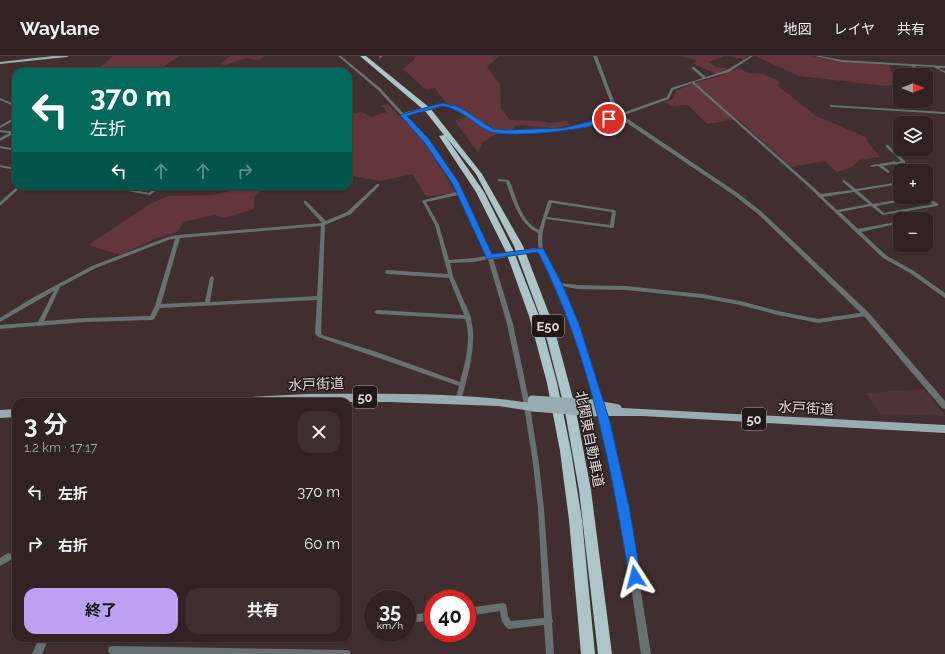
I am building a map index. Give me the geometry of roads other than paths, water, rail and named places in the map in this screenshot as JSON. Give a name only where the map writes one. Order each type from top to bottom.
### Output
[{"type":"highway","name":"北関東自動車道","points":[[355,56],[389,81],[434,125],[484,196],[508,245],[535,321],[550,377],[565,448],[580,565],[588,654]]},
{"type":"highway","name":"北関東自動車道","points":[[363,56],[384,71],[410,93],[441,124],[457,143],[492,195],[516,243],[530,277],[546,320],[563,378],[578,446],[591,522],[605,654]]},
{"type":"main road","points":[[0,63],[34,58],[67,56]]},
{"type":"main road","name":"水戸街道","points":[[352,399],[389,398],[529,403],[642,412],[945,429]]},
{"type":"main road","points":[[0,414],[12,413]]},
{"type":"street","points":[[339,56],[379,89],[427,140],[444,165],[460,193],[492,257],[529,403],[542,509],[550,654]]},
{"type":"street","points":[[595,56],[614,106],[620,116],[749,204],[835,283],[866,314],[945,406]]},
{"type":"street","points":[[404,115],[442,105],[457,108],[491,130],[498,132],[564,130],[620,116],[668,98],[672,89],[728,71],[752,56]]},
{"type":"street","points":[[816,56],[842,61],[945,67]]},
{"type":"street","points":[[912,64],[917,68]]},
{"type":"street","points":[[934,66],[945,72]]},
{"type":"street","points":[[693,68],[706,78]]},
{"type":"street","points":[[692,82],[885,257],[912,272],[945,296]]},
{"type":"street","points":[[0,99],[12,104]]},
{"type":"street","points":[[831,106],[945,113]]},
{"type":"street","points":[[0,127],[12,121]]},
{"type":"street","points":[[0,131],[12,133]]},
{"type":"street","points":[[0,140],[12,134]]},
{"type":"street","points":[[872,166],[894,162],[904,162],[887,146]]},
{"type":"street","points":[[0,147],[12,149]]},
{"type":"street","points":[[879,165],[888,172]]},
{"type":"street","points":[[0,166],[12,168]]},
{"type":"street","points":[[499,180],[508,181],[516,204],[531,228],[541,233]]},
{"type":"street","points":[[844,181],[883,214],[937,205],[933,202]]},
{"type":"street","points":[[819,196],[893,184]]},
{"type":"street","points":[[0,320],[36,298],[94,268],[178,236],[324,223],[349,213],[378,185]]},
{"type":"street","points":[[0,204],[16,190]]},
{"type":"street","points":[[128,190],[150,194],[155,190]]},
{"type":"street","points":[[458,401],[471,332],[468,317],[451,276],[437,225],[424,201],[460,193]]},
{"type":"street","points":[[545,218],[612,227],[614,211],[550,201],[545,218],[541,233],[538,250],[558,284],[575,324],[598,408],[623,506],[646,654]]},
{"type":"street","points":[[305,202],[324,223],[318,333],[320,336],[462,385]]},
{"type":"street","points":[[836,211],[893,202]]},
{"type":"street","points":[[857,231],[893,223]]},
{"type":"street","points":[[0,327],[92,320],[152,318],[158,306],[178,236]]},
{"type":"street","points":[[448,262],[538,250]]},
{"type":"street","points":[[387,272],[451,276]]},
{"type":"street","points":[[208,303],[212,278]]},
{"type":"street","points":[[558,284],[577,287],[626,288],[715,298],[778,313],[818,320],[866,314]]},
{"type":"street","points":[[40,324],[58,287]]},
{"type":"street","points":[[158,306],[320,298]]},
{"type":"street","points":[[377,312],[468,317]]},
{"type":"street","points":[[0,562],[8,557]]},
{"type":"street","points":[[476,611],[503,607],[504,617],[509,625],[549,621]]},
{"type":"street","points":[[37,654],[42,642]]},
{"type":"street","points":[[112,650],[244,654],[347,654]]}]
